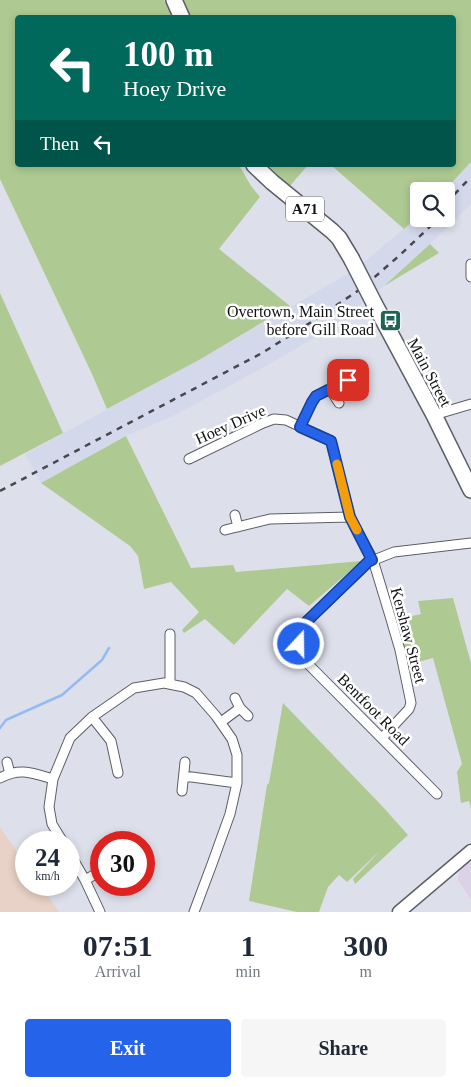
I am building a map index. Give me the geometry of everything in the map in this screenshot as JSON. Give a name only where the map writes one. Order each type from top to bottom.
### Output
[{"type":"main road","points":[[174,0],[181,15]]},
{"type":"main road","name":"Main Street","points":[[256,167],[339,238],[470,486]]},
{"type":"main road","points":[[407,909],[471,851]]},
{"type":"street","points":[[471,264],[471,277]]},
{"type":"street","points":[[300,427],[316,396],[348,380]]},
{"type":"street","points":[[330,388],[339,403]]},
{"type":"street","points":[[434,415],[471,404]]},
{"type":"street","name":"Hoey Drive","points":[[189,459],[274,419],[286,420],[331,441],[350,517],[372,560]]},
{"type":"street","points":[[235,516],[238,527]]},
{"type":"street","points":[[225,530],[270,519],[350,517]]},
{"type":"street","name":"Bentfoot Road","points":[[437,794],[309,664],[299,644],[303,625],[368,562],[394,552],[471,543]]},
{"type":"street","name":"Kershaw Street","points":[[372,560],[400,650],[411,703],[409,709],[382,738]]},
{"type":"street","points":[[170,634],[170,683]]},
{"type":"street","points":[[56,831],[52,824],[49,807],[53,779],[70,738],[92,717],[134,688],[170,683],[196,693],[207,704],[232,739],[237,755],[237,783],[230,814],[194,912]]},
{"type":"street","points":[[235,698],[240,708],[248,716]]},
{"type":"street","points":[[221,722],[240,708]]},
{"type":"street","points":[[92,717],[111,741],[118,773]]},
{"type":"street","points":[[7,762],[10,774]]},
{"type":"street","points":[[182,791],[185,762]]},
{"type":"street","points":[[0,778],[10,774],[27,772],[53,779]]},
{"type":"street","points":[[184,776],[237,783]]},
{"type":"street","points":[[80,871],[100,912]]},
{"type":"street","points":[[85,880],[90,877]]},
{"type":"shaded area","points":[[471,162],[471,204],[455,220],[455,182],[452,182]]},
{"type":"shaded area","points":[[410,224],[410,227],[447,227],[384,286],[331,328],[173,416],[126,436],[41,483],[25,454],[199,360],[349,273]]},
{"type":"shaded area","points":[[0,827],[15,849],[15,896],[48,896],[59,912],[0,912]]},
{"type":"shaded area","points":[[471,860],[471,900],[458,880],[459,870]]},
{"type":"green space","points":[[0,0],[164,0],[172,15],[15,15],[15,167],[240,167],[260,197],[219,249],[290,306],[199,360],[107,409],[0,179]]},
{"type":"green space","points":[[183,0],[471,0],[471,162],[452,182],[410,182],[410,224],[404,229],[333,167],[456,167],[456,15],[190,15]]},
{"type":"green space","points":[[270,167],[306,167],[289,187]]},
{"type":"green space","points":[[430,244],[439,253],[384,286]]},
{"type":"green space","points":[[0,293],[63,433],[0,466]]},
{"type":"green space","points":[[126,436],[191,568],[233,565],[236,572],[362,561],[309,606],[287,589],[234,645],[205,619],[184,633],[182,630],[199,612],[171,582],[144,589],[138,556],[130,546],[41,483]]},
{"type":"green space","points":[[453,598],[471,663],[471,809],[469,801],[461,803],[457,772],[462,764],[433,658],[407,665],[395,620],[421,614],[418,601]]},
{"type":"green space","points":[[283,703],[408,835],[355,884],[353,879],[381,850],[347,882],[339,875],[328,887],[319,912],[297,912],[249,901],[267,785],[269,783]]},
{"type":"waterway","points":[[0,728],[6,720],[62,695],[102,660],[109,648]]},
{"type":"railway","points":[[455,194],[471,177]]},
{"type":"railway","points":[[0,491],[262,353],[362,288],[430,227]]},
{"type":"slow traffic","points":[[337,464],[350,517],[357,530]]},
{"type":"place","name":"Overtown, Main Street before Gill Road","points":[[390,320]]},
{"type":"route","points":[[299,644],[303,625],[372,560],[350,517],[331,441],[300,427],[316,396],[348,380]]}]
